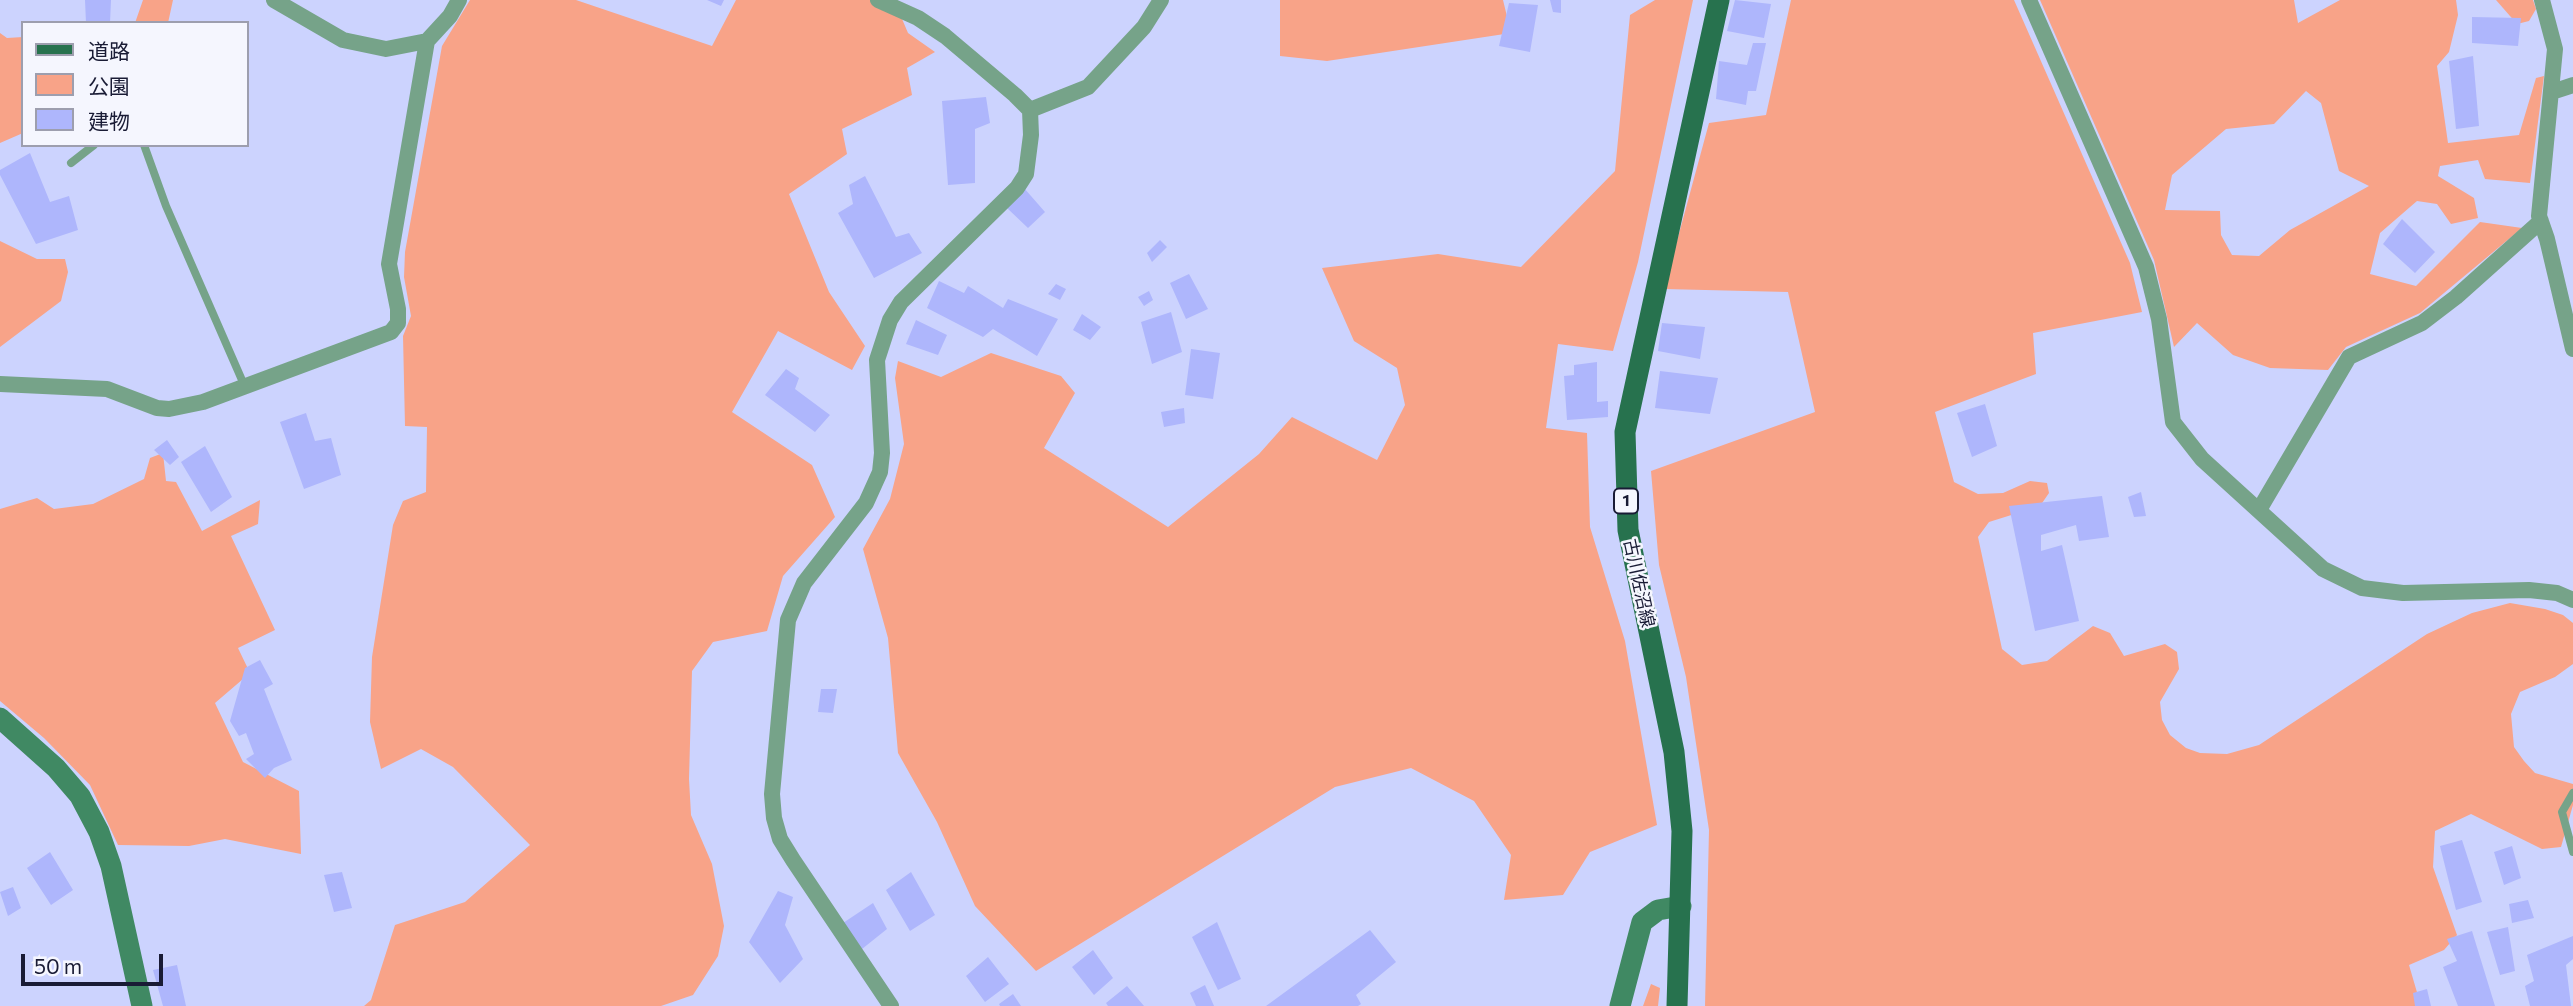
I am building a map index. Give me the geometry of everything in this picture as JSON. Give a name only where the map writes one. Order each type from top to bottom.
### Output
[{"type":"main road","name":"古川佐沼線","points":[[1677,1006],[1682,831],[1674,752],[1628,530],[1625,432],[1719,0]]},
{"type":"street","points":[[274,0],[343,40],[365,46],[407,47],[427,41],[450,16],[459,0]]},
{"type":"street","points":[[878,0],[945,36],[1030,110],[1030,157],[1026,174],[1017,188],[901,302],[890,320],[877,360],[882,453],[880,472],[866,503],[804,583],[788,620],[772,794],[774,818],[780,839],[793,860],[891,1006]]},
{"type":"street","points":[[1030,110],[1088,87],[1144,27],[1161,0]]},
{"type":"street","points":[[2029,0],[2146,267],[2159,318],[2173,422],[2202,459],[2323,569],[2362,588],[2403,593],[2529,590],[2557,593],[2573,600]]},
{"type":"street","points":[[2542,0],[2555,49],[2541,221],[2573,349]]},
{"type":"street","points":[[0,384],[107,389],[157,408],[169,409],[203,402],[379,339],[391,332],[398,323],[389,264],[411,152],[427,41]]},
{"type":"street","points":[[2552,92],[2573,85]]},
{"type":"street","points":[[2259,510],[2349,357],[2422,323],[2456,297],[2541,221]]},
{"type":"street","points":[[0,718],[56,768],[80,796],[99,832],[111,866],[142,1006]]},
{"type":"street","points":[[1620,1006],[1642,922],[1658,910],[1681,906]]},
{"type":"lane","points":[[71,163],[91,147]]},
{"type":"lane","points":[[145,147],[166,206],[245,387]]},
{"type":"lane","points":[[2573,793],[2562,812],[2573,852]]},
{"type":"green space","points":[[143,0],[173,0],[168,21],[136,21]]},
{"type":"green space","points":[[470,0],[576,0],[712,46],[736,0],[894,0],[908,33],[935,52],[907,68],[912,95],[842,129],[847,154],[789,194],[829,292],[865,346],[852,370],[778,331],[732,412],[812,465],[835,517],[783,576],[767,631],[713,642],[692,671],[689,779],[691,815],[712,864],[724,926],[718,956],[693,995],[661,1006],[364,1006],[371,1000],[395,925],[465,902],[530,845],[453,767],[421,749],[381,769],[370,722],[372,657],[393,525],[403,501],[426,492],[427,427],[405,426],[403,336],[411,316],[404,277],[405,252],[442,46]]},
{"type":"green space","points":[[1280,0],[1503,0],[1511,33],[1327,61],[1280,56]]},
{"type":"green space","points":[[1655,0],[1693,0],[1638,262],[1613,351],[1558,344],[1546,428],[1587,433],[1590,527],[1625,641],[1657,825],[1590,852],[1563,895],[1504,900],[1511,855],[1474,801],[1411,768],[1335,787],[1036,971],[975,906],[937,822],[898,753],[888,638],[863,549],[890,499],[904,444],[895,378],[898,361],[941,377],[991,353],[1061,376],[1075,393],[1044,448],[1168,527],[1259,454],[1292,417],[1377,460],[1405,405],[1397,368],[1354,341],[1322,268],[1438,254],[1521,267],[1615,171],[1630,15]]},
{"type":"green space","points":[[1791,0],[2014,0],[2130,263],[2142,312],[2033,333],[2036,374],[1935,412],[1954,482],[1978,494],[2003,493],[2030,481],[2047,483],[2049,493],[2040,506],[1989,522],[1978,537],[2002,649],[2022,665],[2047,661],[2093,626],[2110,633],[2124,656],[2165,644],[2177,652],[2179,669],[2160,702],[2162,720],[2170,735],[2186,748],[2200,753],[2227,754],[2259,745],[2427,634],[2472,613],[2510,603],[2545,609],[2563,615],[2573,623],[2573,664],[2555,677],[2520,692],[2511,714],[2514,747],[2524,761],[2535,773],[2573,784],[2573,805],[2561,847],[2542,849],[2471,814],[2435,831],[2433,867],[2457,935],[2444,950],[2409,965],[2421,1006],[1705,1006],[1709,830],[1686,677],[1659,565],[1651,471],[1815,412],[1788,292],[1664,289],[1709,123],[1766,115]]},
{"type":"green space","points":[[2040,0],[2294,0],[2298,23],[2340,0],[2456,0],[2458,15],[2449,52],[2437,66],[2448,143],[2519,135],[2536,78],[2544,76],[2530,183],[2485,179],[2478,160],[2440,166],[2438,176],[2474,198],[2478,218],[2451,224],[2437,204],[2417,201],[2380,233],[2370,274],[2416,286],[2480,222],[2522,228],[2420,313],[2346,347],[2328,370],[2270,368],[2233,355],[2197,323],[2174,347],[2154,260]],"holes":[[[2306,91],[2321,103],[2339,171],[2369,186],[2290,230],[2259,256],[2232,255],[2221,235],[2220,211],[2165,210],[2172,175],[2226,129],[2274,124]]]},
{"type":"green space","points":[[2496,0],[2533,0],[2536,9],[2529,21],[2517,24]]},
{"type":"green space","points":[[0,33],[7,38],[21,37],[21,134],[0,143]]},
{"type":"green space","points":[[0,241],[37,259],[65,259],[68,272],[61,301],[0,347]]},
{"type":"green space","points":[[163,453],[166,481],[176,482],[202,531],[260,500],[258,524],[231,536],[275,630],[238,648],[250,673],[215,703],[243,762],[299,791],[301,854],[225,839],[189,846],[118,845],[90,785],[44,738],[0,701],[0,509],[37,498],[54,509],[93,504],[144,479],[150,458]]},
{"type":"green space","points":[[1651,984],[1660,988],[1658,1006],[1643,1006]]},
{"type":"building","points":[[85,0],[111,0],[110,21],[86,21]]},
{"type":"building","points":[[707,0],[724,0],[721,6]]},
{"type":"building","points":[[1550,0],[1561,0],[1561,13],[1553,12]]},
{"type":"building","points":[[1735,0],[1771,4],[1764,38],[1727,31]]},
{"type":"building","points":[[1509,3],[1538,5],[1530,52],[1499,46]]},
{"type":"building","points":[[2472,17],[2521,18],[2518,46],[2472,43]]},
{"type":"building","points":[[1753,43],[1766,43],[1756,91],[1748,91],[1746,105],[1716,99],[1719,61],[1747,65]]},
{"type":"building","points":[[2473,56],[2479,126],[2456,129],[2449,61]]},
{"type":"building","points":[[986,97],[990,123],[975,129],[975,183],[948,185],[942,101]]},
{"type":"building","points":[[30,153],[50,202],[69,196],[78,230],[36,244],[0,175],[0,170]]},
{"type":"building","points":[[865,176],[896,237],[909,233],[922,253],[874,278],[838,213],[853,204],[849,185]]},
{"type":"building","points":[[1024,188],[1045,212],[1028,228],[1007,208]]},
{"type":"building","points":[[2402,219],[2435,252],[2415,273],[2383,244]]},
{"type":"building","points":[[1160,240],[1167,247],[1152,262],[1147,253]]},
{"type":"building","points":[[1189,274],[1208,309],[1186,319],[1170,283]]},
{"type":"building","points":[[939,281],[964,293],[968,286],[1003,308],[1008,299],[1058,319],[1037,356],[993,329],[983,337],[927,308]]},
{"type":"building","points":[[1056,284],[1066,289],[1060,300],[1048,294]]},
{"type":"building","points":[[1149,291],[1153,300],[1144,306],[1138,297]]},
{"type":"building","points":[[1171,312],[1182,352],[1152,364],[1141,322]]},
{"type":"building","points":[[1082,314],[1101,327],[1090,340],[1073,330]]},
{"type":"building","points":[[916,320],[947,335],[938,355],[906,344]]},
{"type":"building","points":[[1662,323],[1705,327],[1700,359],[1658,351]]},
{"type":"building","points":[[1191,349],[1220,353],[1213,399],[1185,395]]},
{"type":"building","points":[[1597,362],[1597,402],[1608,401],[1608,417],[1567,420],[1564,376],[1574,375],[1574,365]]},
{"type":"building","points":[[786,369],[799,378],[795,389],[830,415],[815,432],[765,395]]},
{"type":"building","points":[[1660,371],[1718,378],[1710,414],[1655,408]]},
{"type":"building","points":[[1985,404],[1997,446],[1972,457],[1957,413]]},
{"type":"building","points":[[1184,408],[1185,423],[1164,427],[1161,412]]},
{"type":"building","points":[[306,413],[315,441],[331,438],[341,475],[304,489],[280,422]]},
{"type":"building","points":[[167,440],[179,457],[170,465],[154,450]]},
{"type":"building","points":[[205,446],[232,497],[211,512],[181,462]]},
{"type":"building","points":[[2141,492],[2146,516],[2134,517],[2128,497]]},
{"type":"building","points":[[2102,496],[2109,537],[2079,541],[2076,525],[2041,535],[2041,551],[2062,545],[2079,621],[2035,631],[2009,506]]},
{"type":"building","points":[[260,660],[273,684],[264,689],[292,760],[274,768],[265,778],[246,759],[254,754],[246,733],[239,736],[230,721],[245,668]]},
{"type":"building","points":[[821,689],[837,689],[833,713],[818,712]]},
{"type":"building","points":[[2462,840],[2482,902],[2456,910],[2440,846]]},
{"type":"building","points":[[2512,846],[2521,878],[2504,885],[2494,852]]},
{"type":"building","points":[[50,852],[73,890],[51,905],[27,868]]},
{"type":"building","points":[[342,872],[352,908],[334,912],[324,875]]},
{"type":"building","points":[[911,872],[935,915],[910,931],[886,890]]},
{"type":"building","points":[[13,887],[21,908],[8,916],[0,892]]},
{"type":"building","points":[[778,891],[793,897],[785,925],[803,959],[780,983],[749,942]]},
{"type":"building","points":[[2528,900],[2534,918],[2512,923],[2509,904]]},
{"type":"building","points":[[873,903],[887,929],[862,949],[843,923]]},
{"type":"building","points":[[1217,922],[1241,979],[1218,990],[1192,937]]},
{"type":"building","points":[[2508,927],[2515,971],[2500,975],[2487,932]]},
{"type":"building","points":[[1370,930],[1396,962],[1356,995],[1361,1004],[1266,1006]]},
{"type":"building","points":[[2472,931],[2495,1006],[2458,1006],[2443,967],[2457,961],[2447,939]]},
{"type":"building","points":[[2573,936],[2573,959],[2566,965],[2571,1006],[2530,1006],[2525,986],[2534,981],[2527,955]]},
{"type":"building","points":[[1093,950],[1113,978],[1094,995],[1072,967]]},
{"type":"building","points":[[988,957],[1009,984],[985,1002],[966,976]]},
{"type":"building","points":[[177,965],[186,1006],[163,1006],[153,970]]},
{"type":"building","points":[[1205,985],[1214,1006],[1196,1006],[1190,993]]},
{"type":"building","points":[[1127,986],[1144,1006],[1108,1006],[1106,1003]]},
{"type":"building","points":[[2427,989],[2431,1006],[2415,1006],[2413,993]]},
{"type":"building","points":[[1013,994],[1021,1006],[1000,1006],[999,1004]]}]
